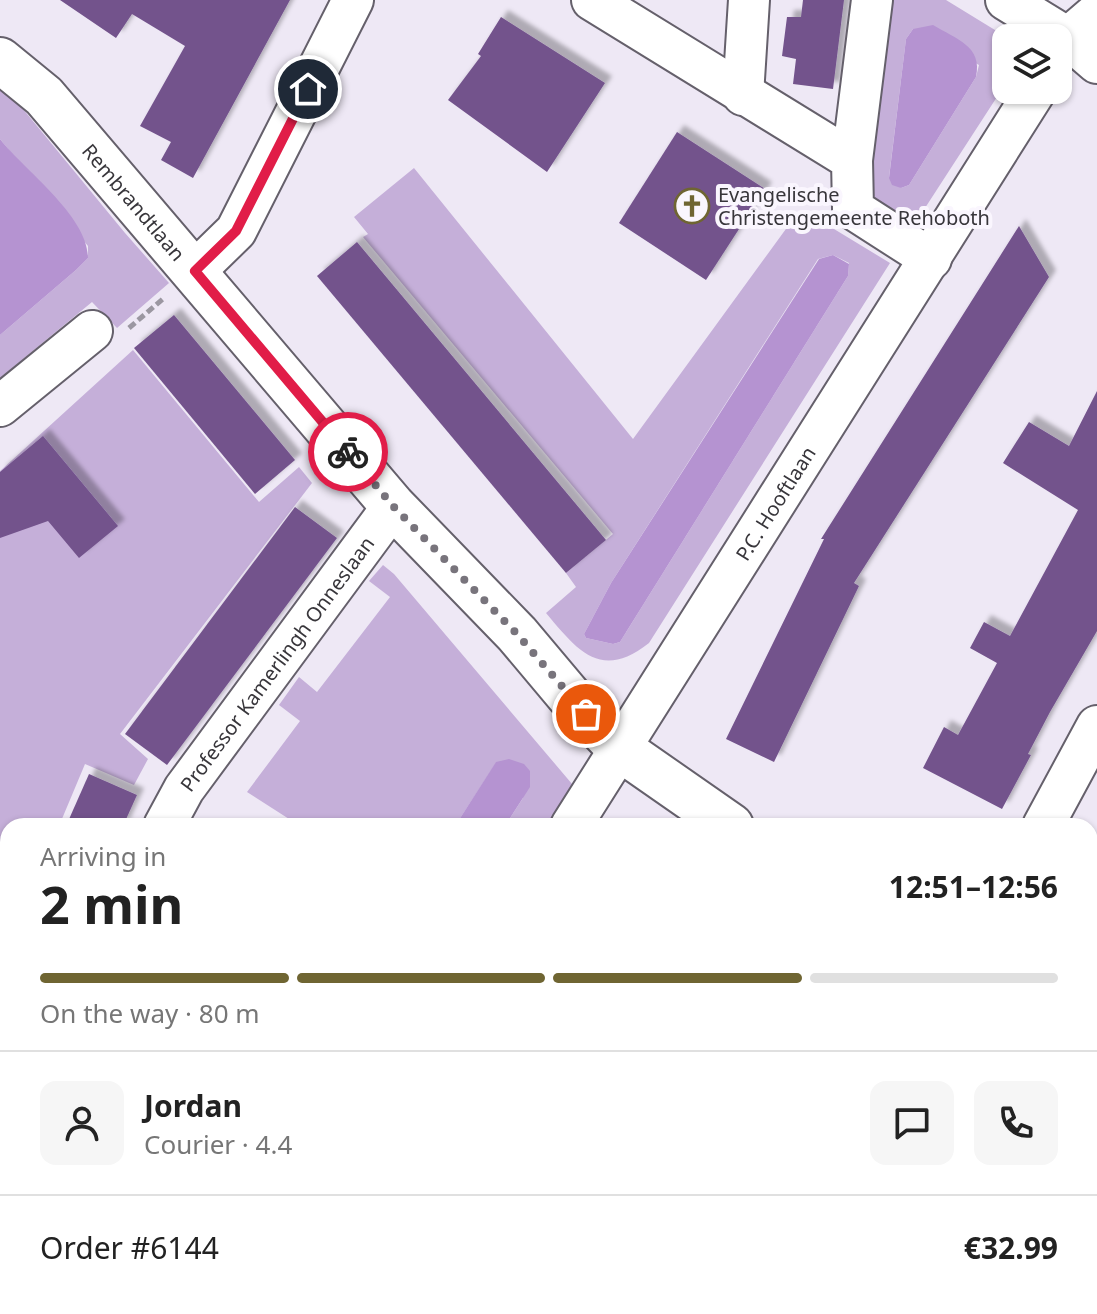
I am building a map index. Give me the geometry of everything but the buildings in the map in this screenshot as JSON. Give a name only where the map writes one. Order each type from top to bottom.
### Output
[{"type":"street","points":[[592,0],[628,11],[743,95],[852,160]]},
{"type":"street","points":[[743,95],[749,0]]},
{"type":"street","points":[[872,0],[852,160],[853,209],[931,259]]},
{"type":"street","points":[[1006,0],[1080,42]]},
{"type":"street","points":[[195,271],[236,231],[350,1]]},
{"type":"street","name":"Rembrandtlaan","points":[[0,60],[44,96],[393,506],[517,634],[570,697],[619,748],[720,818]]},
{"type":"street","name":"P.C. Hooftlaan","points":[[619,748],[1027,104]]},
{"type":"street","points":[[0,406],[92,331]]},
{"type":"street","name":"Professor Kamerlingh Onneslaan","points":[[168,818],[184,789],[393,506]]},
{"type":"street","points":[[1047,818],[1097,726]]},
{"type":"street","points":[[576,818],[619,748]]},
{"type":"path","points":[[92,331],[121,335],[195,271]]},
{"type":"shaded area","points":[[884,0],[946,0],[992,28],[992,104],[914,225],[864,193]],"holes":[[[913,29],[979,65],[976,77],[909,185],[901,188],[889,177],[906,39]]]},
{"type":"shaded area","points":[[933,25],[959,39],[972,51],[977,66],[976,77],[909,185],[901,188],[892,185],[889,178],[906,39],[913,29]]},
{"type":"shaded area","points":[[0,81],[169,283],[117,328],[92,302],[0,378],[0,335],[88,258],[88,246],[0,139]]},
{"type":"shaded area","points":[[0,139],[67,210],[85,242],[88,258],[0,335]]},
{"type":"shaded area","points":[[414,168],[633,439],[799,211],[811,215],[890,263],[649,643],[617,660],[604,660],[580,649],[546,613],[576,587],[566,573],[613,534],[363,237],[368,234],[354,217]],"holes":[[[833,255],[849,263],[848,276],[620,642],[613,644],[586,638],[584,634],[611,583],[818,259]]]},
{"type":"shaded area","points":[[833,255],[849,264],[848,276],[620,642],[613,644],[586,638],[584,634],[611,583],[819,259]]},
{"type":"shaded area","points":[[133,350],[259,502],[299,467],[312,483],[120,734],[148,759],[134,785],[85,764],[62,818],[0,818],[0,471]]},
{"type":"shaded area","points":[[383,565],[394,574],[578,791],[561,818],[510,818],[523,798],[496,763],[460,818],[288,818],[247,792],[300,721],[279,705],[299,677],[317,692],[390,597],[369,581]]},
{"type":"shaded area","points":[[509,759],[524,764],[530,771],[530,787],[510,818],[460,818],[496,762]]},
{"type":"way so far","points":[[348,452],[393,506],[517,634],[586,714]]},
{"type":"place","name":"Evangelische Christengemeente Rehoboth","points":[[692,206]]},
{"type":"route","points":[[308,89],[236,231],[195,271],[348,452]]}]
